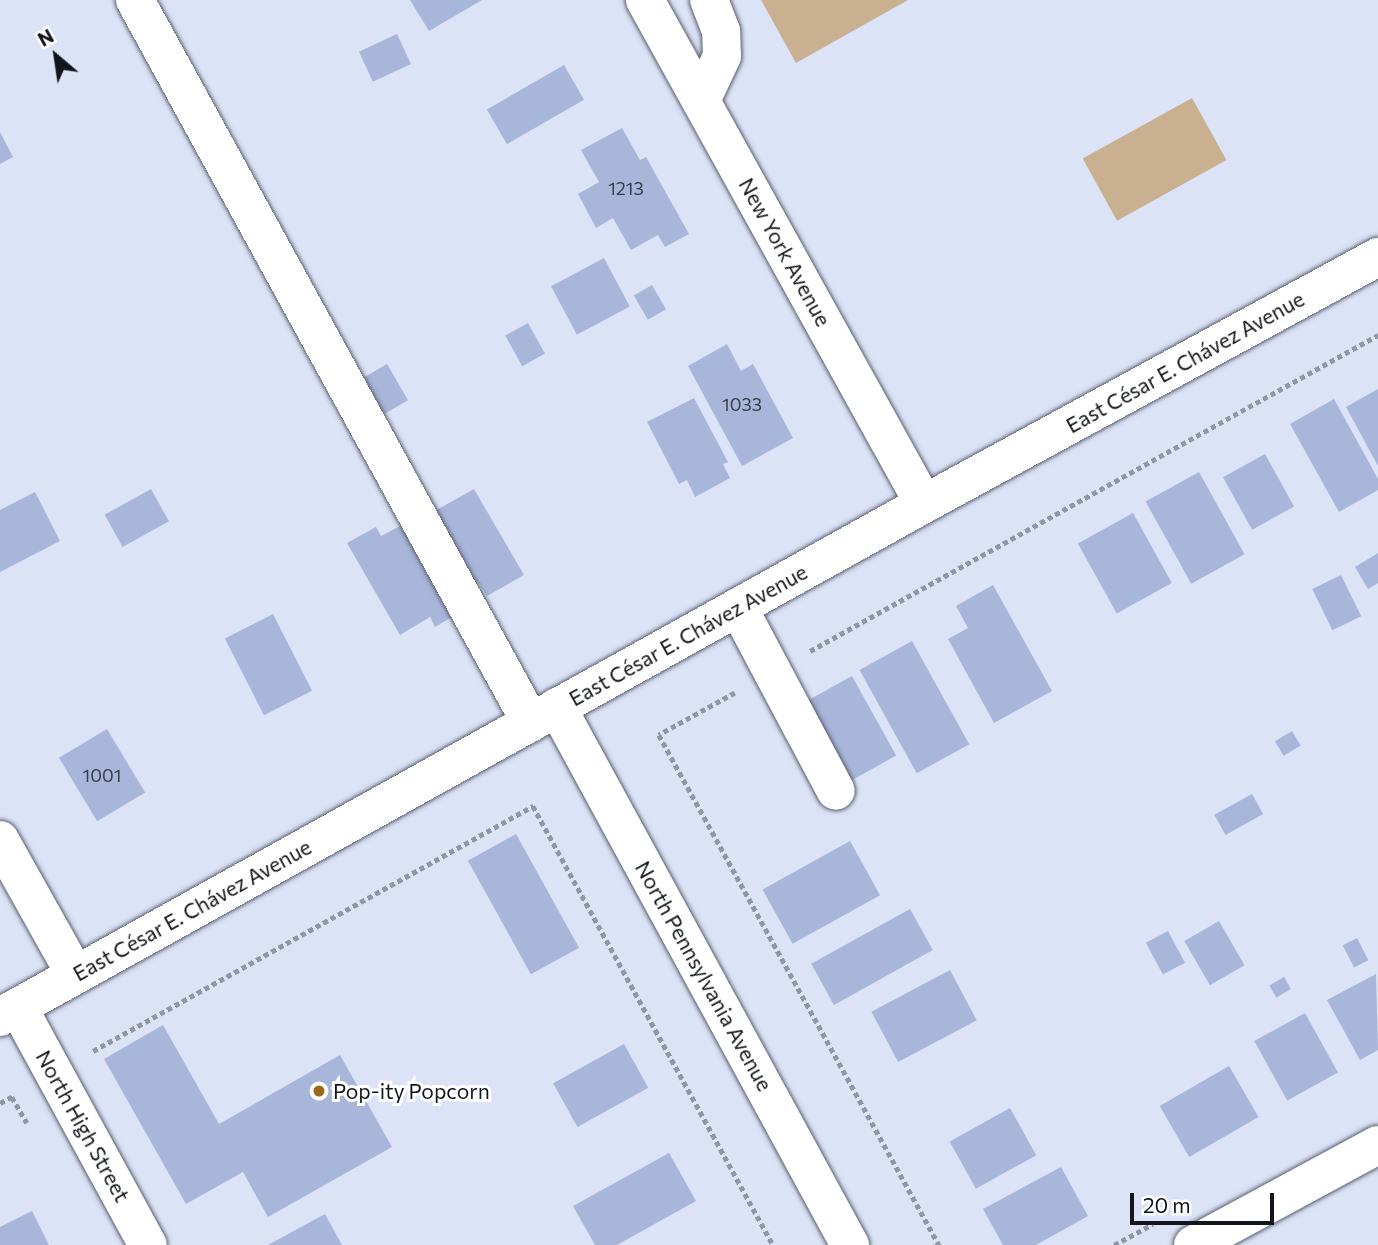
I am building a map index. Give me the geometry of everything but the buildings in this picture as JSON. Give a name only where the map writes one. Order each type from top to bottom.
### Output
[{"type":"street","name":"North Pennsylvania Avenue","points":[[135,0],[850,1245]]},
{"type":"street","name":"New York Avenue","points":[[645,0],[924,504]]},
{"type":"street","points":[[701,101],[723,56],[720,30],[709,0]]},
{"type":"street","name":"East César E. Chávez Avenue","points":[[9,1012],[924,504],[1378,257]]},
{"type":"street","points":[[738,607],[836,791]]},
{"type":"street","points":[[0,840],[75,974]]},
{"type":"street","name":"North High Street","points":[[9,1012],[54,1073],[148,1245]]},
{"type":"street","points":[[1193,1245],[1234,1235],[1378,1145]]},
{"type":"path","points":[[939,1245],[659,735],[1378,334]]},
{"type":"path","points":[[0,1103],[533,806],[773,1245]]},
{"type":"shaded area","points":[[761,0],[908,0],[796,63]]},
{"type":"shaded area","points":[[1192,98],[1226,160],[1117,221],[1083,159]]},
{"type":"place","name":"Pop-ity Popcorn","points":[[319,1091]]}]
